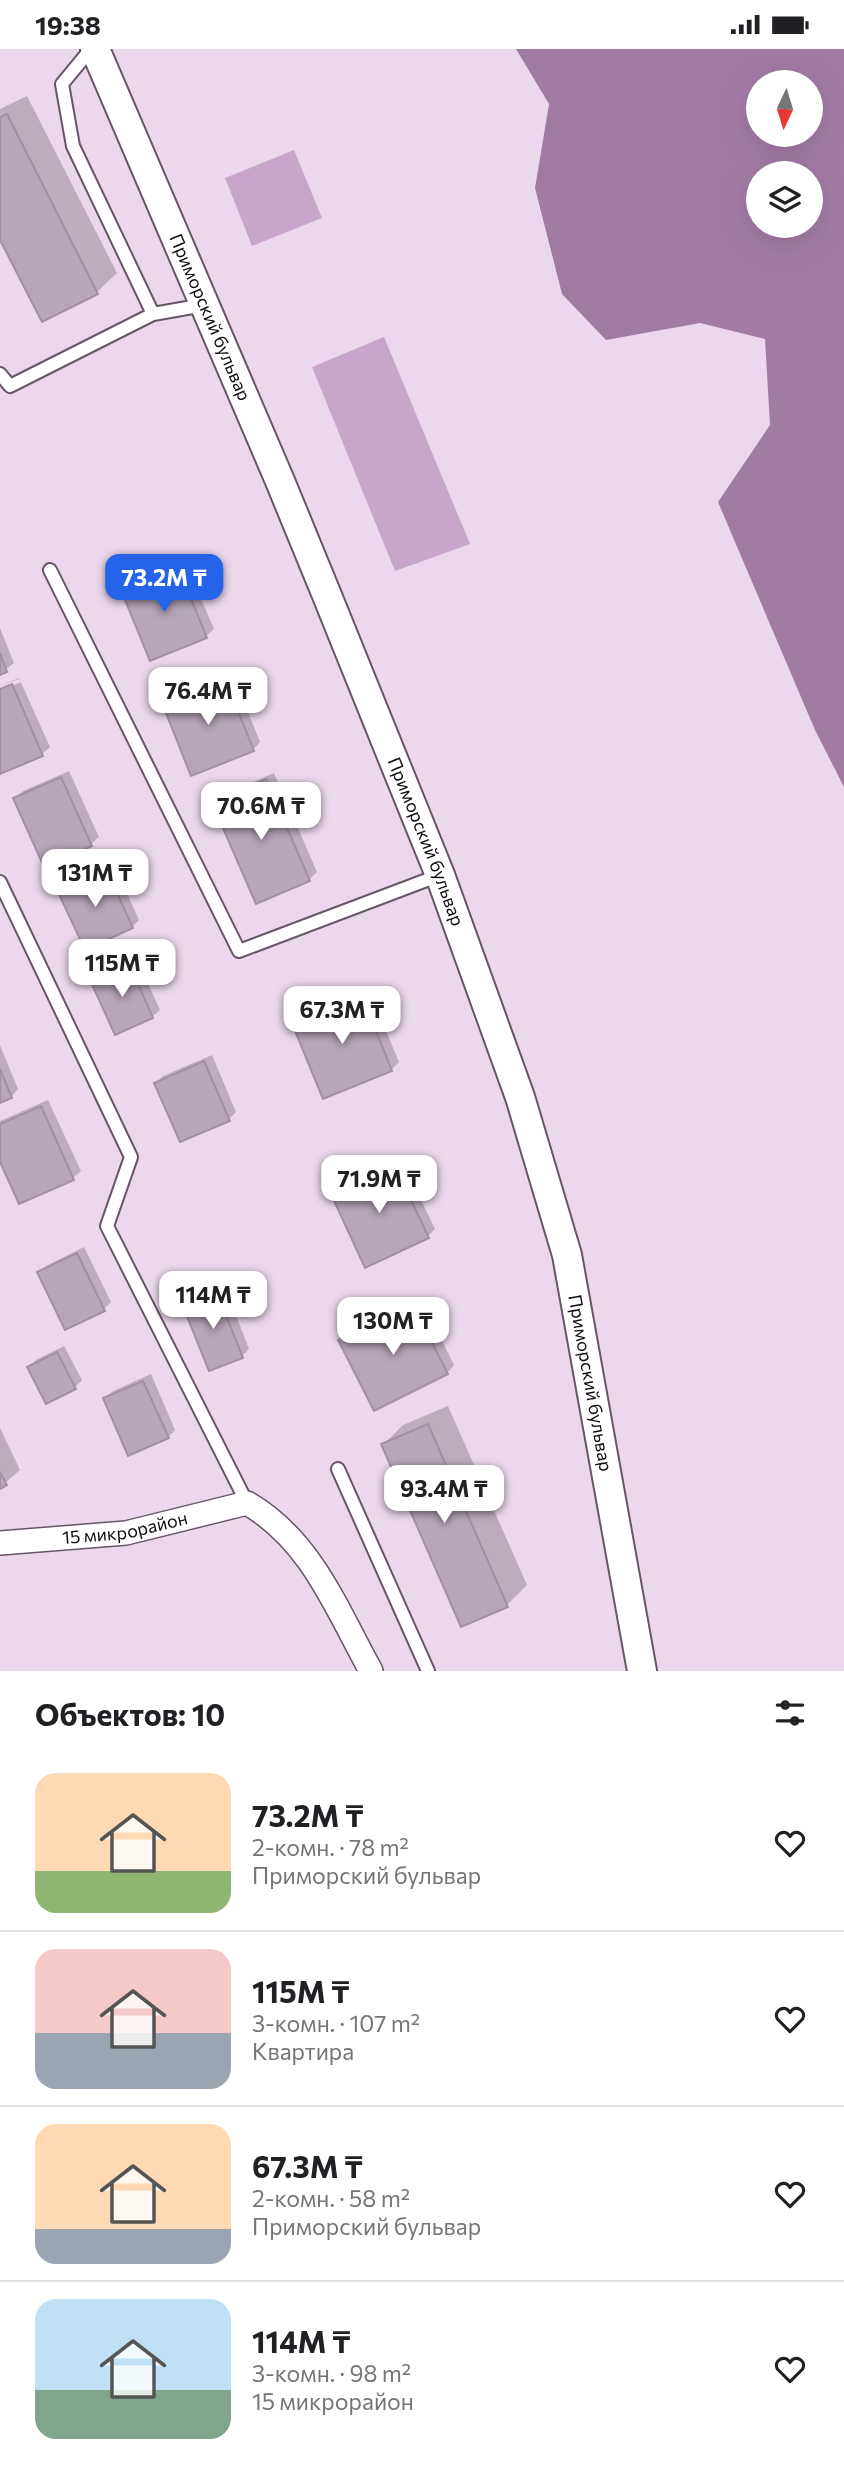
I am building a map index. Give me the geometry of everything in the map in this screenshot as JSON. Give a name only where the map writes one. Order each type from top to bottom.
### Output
[{"type":"street","name":"Приморский бульвар","points":[[93,49],[281,481],[440,875],[520,1097],[567,1255],[642,1671]]},
{"type":"street","name":"15 микрорайон","points":[[0,1542],[126,1533],[247,1503]]},
{"type":"street","points":[[247,1503],[266,1514],[307,1555],[371,1671]]},
{"type":"lane","points":[[93,49],[62,84],[72,146],[153,314]]},
{"type":"lane","points":[[0,374],[5,389],[153,314],[205,305]]},
{"type":"lane","points":[[50,570],[239,951],[440,875]]},
{"type":"lane","points":[[0,882],[131,1157],[107,1226],[247,1503]]},
{"type":"lane","points":[[338,1469],[428,1671]]},
{"type":"shaded area","points":[[516,49],[844,49],[844,787],[815,730],[718,502],[770,425],[765,339],[700,323],[606,340],[562,294],[535,188],[549,104]]},
{"type":"shaded area","points":[[294,150],[322,218],[252,246],[225,178]]},
{"type":"shaded area","points":[[384,337],[470,544],[395,571],[312,367]]},
{"type":"building","points":[[7,114],[98,294],[42,322],[0,240],[0,117]]},
{"type":"building","points":[[178,567],[207,638],[150,661],[121,590]]},
{"type":"building","points":[[0,653],[7,672],[0,675]]},
{"type":"building","points":[[225,678],[254,751],[191,776],[162,703]]},
{"type":"building","points":[[12,684],[43,756],[0,774],[0,689]]},
{"type":"building","points":[[61,777],[92,846],[44,867],[13,798]]},
{"type":"building","points":[[266,779],[310,881],[256,904],[212,803]]},
{"type":"building","points":[[106,869],[133,928],[85,950],[57,890]]},
{"type":"building","points":[[129,963],[153,1018],[115,1035],[90,980]]},
{"type":"building","points":[[361,993],[392,1071],[323,1099],[291,1021]]},
{"type":"building","points":[[204,1061],[230,1121],[180,1142],[154,1083]]},
{"type":"building","points":[[0,1069],[12,1098],[0,1103]]},
{"type":"building","points":[[41,1106],[74,1180],[19,1204],[0,1162],[0,1124]]},
{"type":"building","points":[[393,1162],[429,1238],[365,1268],[330,1192]]},
{"type":"building","points":[[77,1253],[105,1311],[65,1330],[37,1272]]},
{"type":"building","points":[[216,1290],[243,1358],[209,1371],[182,1304]]},
{"type":"building","points":[[412,1303],[448,1374],[374,1411],[338,1340]]},
{"type":"building","points":[[57,1352],[76,1389],[46,1404],[27,1367]]},
{"type":"building","points":[[143,1381],[169,1438],[128,1456],[103,1398]]},
{"type":"building","points":[[428,1424],[508,1607],[461,1627],[381,1444]]},
{"type":"building","points":[[0,1472],[7,1485],[0,1489]]}]
